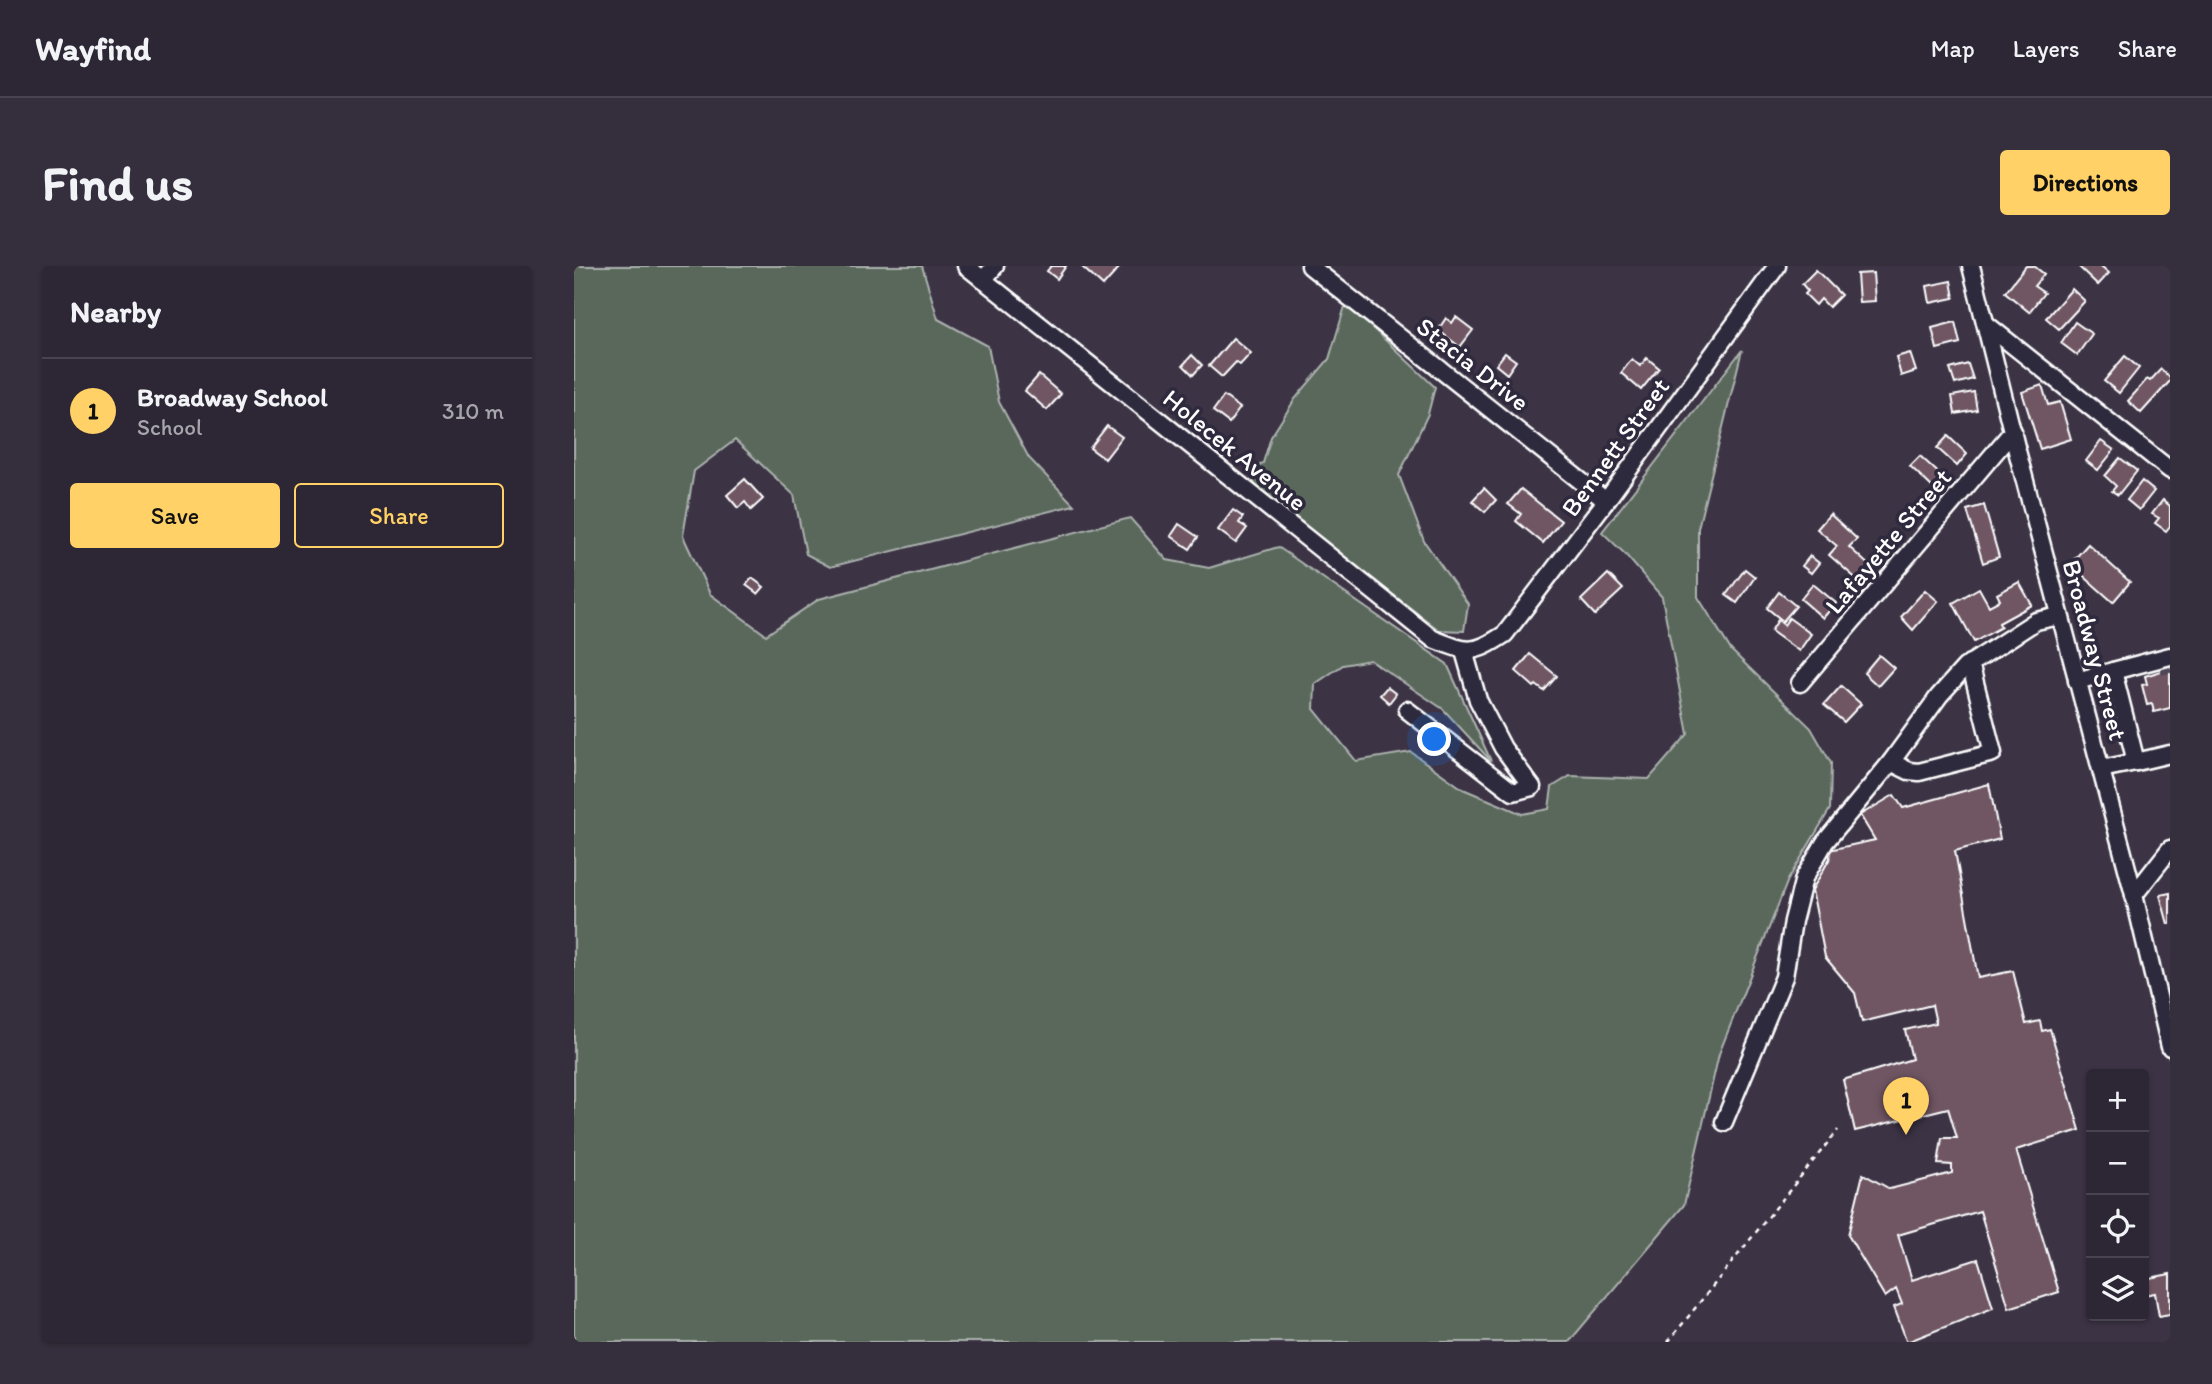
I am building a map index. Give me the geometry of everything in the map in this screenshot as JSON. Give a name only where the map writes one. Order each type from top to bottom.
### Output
[{"type":"street","name":"Holecek Avenue","points":[[966,266],[1433,639],[1464,651]]},
{"type":"street","points":[[983,280],[995,266]]},
{"type":"street","name":"Stacia Drive","points":[[1310,266],[1606,501]]},
{"type":"street","name":"Bennett Street","points":[[1464,651],[1483,648],[1506,634],[1777,266]]},
{"type":"street","name":"Broadway Street","points":[[1971,266],[2134,895],[2170,1047]]},
{"type":"street","points":[[1986,324],[2170,470]]},
{"type":"street","name":"Lafayette Street","points":[[1800,683],[2013,431]]},
{"type":"street","points":[[1724,1122],[1784,977],[1793,921],[1804,878],[1825,842],[1891,761],[1939,696],[1970,663],[2036,621],[2060,616]]},
{"type":"street","points":[[1407,710],[1513,792],[1532,788],[1503,748],[1478,700],[1464,651]]},
{"type":"street","points":[[2077,681],[2133,666],[2165,662]]},
{"type":"street","points":[[1891,761],[1909,771],[1919,772],[1993,753],[1970,663]]},
{"type":"street","points":[[2113,671],[2136,762]]},
{"type":"street","points":[[2101,769],[2170,754]]},
{"type":"street","points":[[2134,895],[2170,849]]},
{"type":"path","points":[[1668,1342],[1838,1130]]},
{"type":"green space","points":[[574,266],[922,266],[938,319],[988,346],[999,402],[1029,458],[1074,505],[830,567],[806,554],[794,495],[735,440],[694,471],[683,536],[710,594],[766,635],[819,599],[1130,518],[1167,560],[1209,568],[1278,547],[1447,664],[1491,761],[1443,709],[1370,660],[1343,665],[1315,684],[1314,709],[1356,761],[1411,752],[1463,789],[1522,814],[1549,809],[1552,787],[1570,776],[1649,779],[1688,734],[1662,597],[1602,532],[1742,350],[1698,528],[1698,597],[1731,650],[1811,728],[1831,763],[1830,809],[1788,880],[1719,1054],[1684,1205],[1569,1342],[574,1342]]},
{"type":"green space","points":[[1346,303],[1435,387],[1428,414],[1399,475],[1424,541],[1468,604],[1464,631],[1439,630],[1257,490],[1249,469],[1263,463],[1271,437],[1295,399],[1329,359]]},
{"type":"building","points":[[1051,266],[1066,266],[1057,279],[1047,271]]},
{"type":"building","points":[[1081,266],[1117,266],[1119,268],[1103,286]]},
{"type":"building","points":[[2026,266],[2034,266],[2044,274],[2034,286],[2044,293],[2029,312],[2005,292]]},
{"type":"building","points":[[2078,266],[2101,266],[2109,273],[2098,285]]},
{"type":"building","points":[[1816,270],[1841,295],[1829,307],[1821,299],[1816,305],[1805,294],[1808,291],[1802,284]]},
{"type":"building","points":[[1873,273],[1875,301],[1859,302],[1857,274]]},
{"type":"building","points":[[1951,281],[1954,298],[1930,303],[1927,286]]},
{"type":"building","points":[[2072,289],[2085,301],[2059,329],[2046,318]]},
{"type":"building","points":[[1456,317],[1473,330],[1460,347],[1438,330],[1446,318],[1452,323]]},
{"type":"building","points":[[1955,322],[1960,343],[1937,349],[1932,328]]},
{"type":"building","points":[[2075,322],[2092,334],[2077,355],[2061,343]]},
{"type":"building","points":[[1233,338],[1251,353],[1240,365],[1236,362],[1222,377],[1209,366]]},
{"type":"building","points":[[1505,353],[1516,361],[1507,374],[1496,365]]},
{"type":"building","points":[[1910,353],[1916,371],[1901,376],[1896,357]]},
{"type":"building","points":[[1192,355],[1202,365],[1193,375],[1183,365]]},
{"type":"building","points":[[2125,356],[2139,368],[2119,393],[2104,381]]},
{"type":"building","points":[[1647,358],[1659,368],[1641,390],[1621,373],[1632,359],[1640,366]]},
{"type":"building","points":[[1968,364],[1973,379],[1955,384],[1950,369]]},
{"type":"building","points":[[2161,369],[2170,381],[2141,413],[2128,401],[2147,379],[2150,381]]},
{"type":"building","points":[[1039,375],[1061,394],[1047,410],[1025,391]]},
{"type":"building","points":[[2042,385],[2048,405],[2060,402],[2071,439],[2040,449],[2022,392]]},
{"type":"building","points":[[1974,392],[1977,410],[1955,414],[1952,396]]},
{"type":"building","points":[[1224,396],[1240,408],[1229,423],[1213,411]]},
{"type":"building","points":[[1107,426],[1122,437],[1105,459],[1090,448]]},
{"type":"building","points":[[1948,436],[1967,454],[1957,466],[1937,448]]},
{"type":"building","points":[[2101,441],[2114,450],[2098,470],[2086,461]]},
{"type":"building","points":[[1920,456],[1944,478],[1934,489],[1910,466]]},
{"type":"building","points":[[2120,458],[2137,471],[2118,495],[2112,491],[2116,486],[2105,476]]},
{"type":"building","points":[[745,479],[763,499],[751,510],[745,502],[738,508],[727,495]]},
{"type":"building","points":[[2142,481],[2154,491],[2139,510],[2127,500]]},
{"type":"building","points":[[1484,488],[1496,500],[1485,512],[1472,501]]},
{"type":"building","points":[[1521,489],[1561,521],[1543,543],[1516,521],[1521,514],[1508,504]]},
{"type":"building","points":[[2163,500],[2170,506],[2170,526],[2166,531],[2155,523],[2159,518],[2152,514]]},
{"type":"building","points":[[1984,505],[1999,557],[1983,563],[1967,510]]},
{"type":"building","points":[[1233,510],[1243,517],[1239,523],[1247,528],[1236,543],[1218,530]]},
{"type":"building","points":[[1830,514],[1857,539],[1849,547],[1872,568],[1860,582],[1829,555],[1837,546],[1817,529]]},
{"type":"building","points":[[1179,524],[1198,537],[1190,549],[1171,536]]},
{"type":"building","points":[[2088,544],[2130,582],[2113,602],[2070,564]]},
{"type":"building","points":[[1810,556],[1819,563],[1811,573],[1802,566]]},
{"type":"building","points":[[1745,569],[1755,577],[1737,603],[1726,595]]},
{"type":"building","points":[[1608,574],[1623,589],[1595,615],[1581,600]]},
{"type":"building","points":[[752,578],[764,587],[758,594],[746,585]]},
{"type":"building","points":[[2019,582],[2032,605],[1999,623],[2001,627],[1974,642],[1953,603],[1979,588],[1989,606],[2000,600],[1997,594]]},
{"type":"building","points":[[1813,584],[1836,603],[1823,618],[1801,599]]},
{"type":"building","points":[[1925,590],[1938,601],[1913,630],[1901,617]]},
{"type":"building","points":[[1779,592],[1796,606],[1783,621],[1767,608]]},
{"type":"building","points":[[1789,618],[1811,634],[1799,651],[1771,631],[1778,620],[1784,625]]},
{"type":"building","points":[[1530,654],[1557,676],[1544,691],[1536,685],[1534,687],[1516,671]]},
{"type":"building","points":[[1879,655],[1894,668],[1878,686],[1864,673]]},
{"type":"building","points":[[2170,660],[2170,708],[2154,712],[2152,704],[2147,705],[2142,685],[2147,684],[2145,676],[2161,671],[2159,663]]},
{"type":"building","points":[[1841,686],[1861,704],[1844,722],[1824,705]]},
{"type":"building","points":[[1387,687],[1396,694],[1389,703],[1380,695]]},
{"type":"building","points":[[1989,784],[2000,839],[1955,851],[1978,978],[2013,971],[2026,1024],[2040,1021],[2042,1031],[2050,1029],[2080,1130],[2016,1150],[2059,1292],[2009,1308],[1980,1211],[1898,1235],[1912,1280],[1978,1259],[1993,1308],[1907,1342],[1894,1307],[1902,1304],[1896,1289],[1885,1297],[1848,1235],[1863,1174],[1890,1189],[1952,1173],[1952,1165],[1938,1164],[1942,1138],[1957,1138],[1948,1108],[1855,1131],[1843,1080],[1912,1059],[1905,1030],[1936,1023],[1932,1005],[1862,1022],[1855,993],[1825,957],[1812,890],[1830,858],[1829,850],[1875,840],[1860,815],[1894,795],[1903,808]]},
{"type":"building","points":[[2170,893],[2170,924],[2168,924],[2160,895]]},
{"type":"building","points":[[2170,1274],[2170,1314],[2159,1316],[2155,1293],[2149,1294],[2149,1278]]},
{"type":"tunnel","points":[[2160,667],[2170,665]]},
{"type":"place","name":"Broadway School","points":[[1906,1135]]}]
